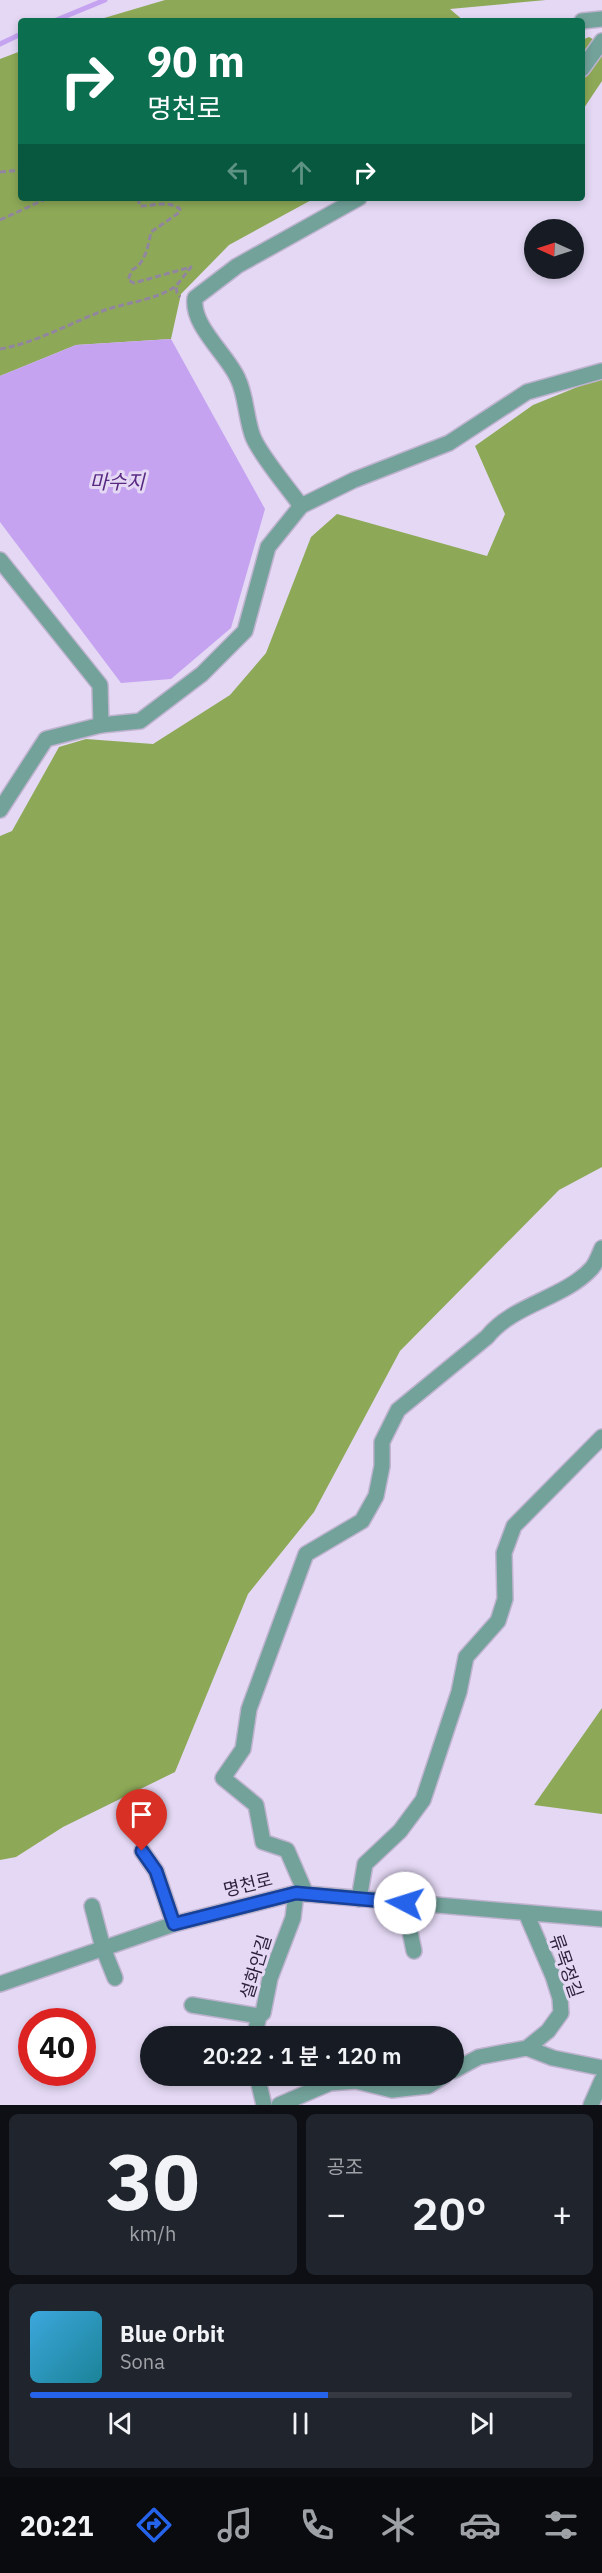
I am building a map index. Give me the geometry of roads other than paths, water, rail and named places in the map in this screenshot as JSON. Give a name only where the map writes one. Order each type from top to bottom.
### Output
[{"type":"street","points":[[585,21],[602,19]]},
{"type":"street","points":[[585,65],[602,41]]},
{"type":"street","points":[[301,506],[254,440],[246,417],[238,379],[211,340],[194,306],[195,298],[237,266],[354,201]]},
{"type":"street","points":[[0,810],[46,739],[101,725],[140,721],[202,674],[245,631],[268,547],[301,506],[354,480],[449,443],[527,392],[602,370]]},
{"type":"street","points":[[0,560],[100,685],[101,725]]},
{"type":"street","points":[[301,1894],[287,1850],[262,1842],[256,1805],[223,1778],[243,1749],[249,1709],[306,1554],[362,1521],[376,1496],[382,1466],[382,1442],[398,1410],[487,1337],[497,1324],[571,1284],[591,1269],[602,1248]]},
{"type":"street","points":[[359,1899],[365,1864],[400,1831],[423,1800],[459,1692],[466,1657],[498,1621],[505,1599],[504,1553],[514,1526],[602,1437]]},
{"type":"street","points":[[142,1851],[156,1871],[174,1924]]},
{"type":"street","name":"명천로","points":[[0,1984],[174,1924],[301,1894],[602,1918]]},
{"type":"street","name":"설화안길","points":[[257,2026],[259,2016],[263,2013],[270,1978],[301,1894]]},
{"type":"street","points":[[405,1903],[414,1951]]},
{"type":"street","points":[[92,1906],[103,1948],[115,1978]]},
{"type":"street","name":"류목정길","points":[[464,2065],[479,2057],[527,2048],[548,2031],[561,2013],[560,1998],[526,1913]]},
{"type":"street","name":"설화안길","points":[[192,2005],[259,2016]]},
{"type":"street","points":[[527,2048],[553,2058],[602,2068]]},
{"type":"street","points":[[591,2105],[602,2080]]},
{"type":"street","points":[[259,2086],[264,2105]]},
{"type":"street","points":[[279,2105],[323,2086]]},
{"type":"street","points":[[378,2086],[392,2090],[428,2086]]},
{"type":"water","name":"마수지","points":[[171,339],[265,509],[231,628],[171,679],[121,683],[0,522],[0,376],[76,345]]},
{"type":"waterway","points":[[61,18],[105,0]]},
{"type":"waterway","points":[[0,44],[18,35]]}]
